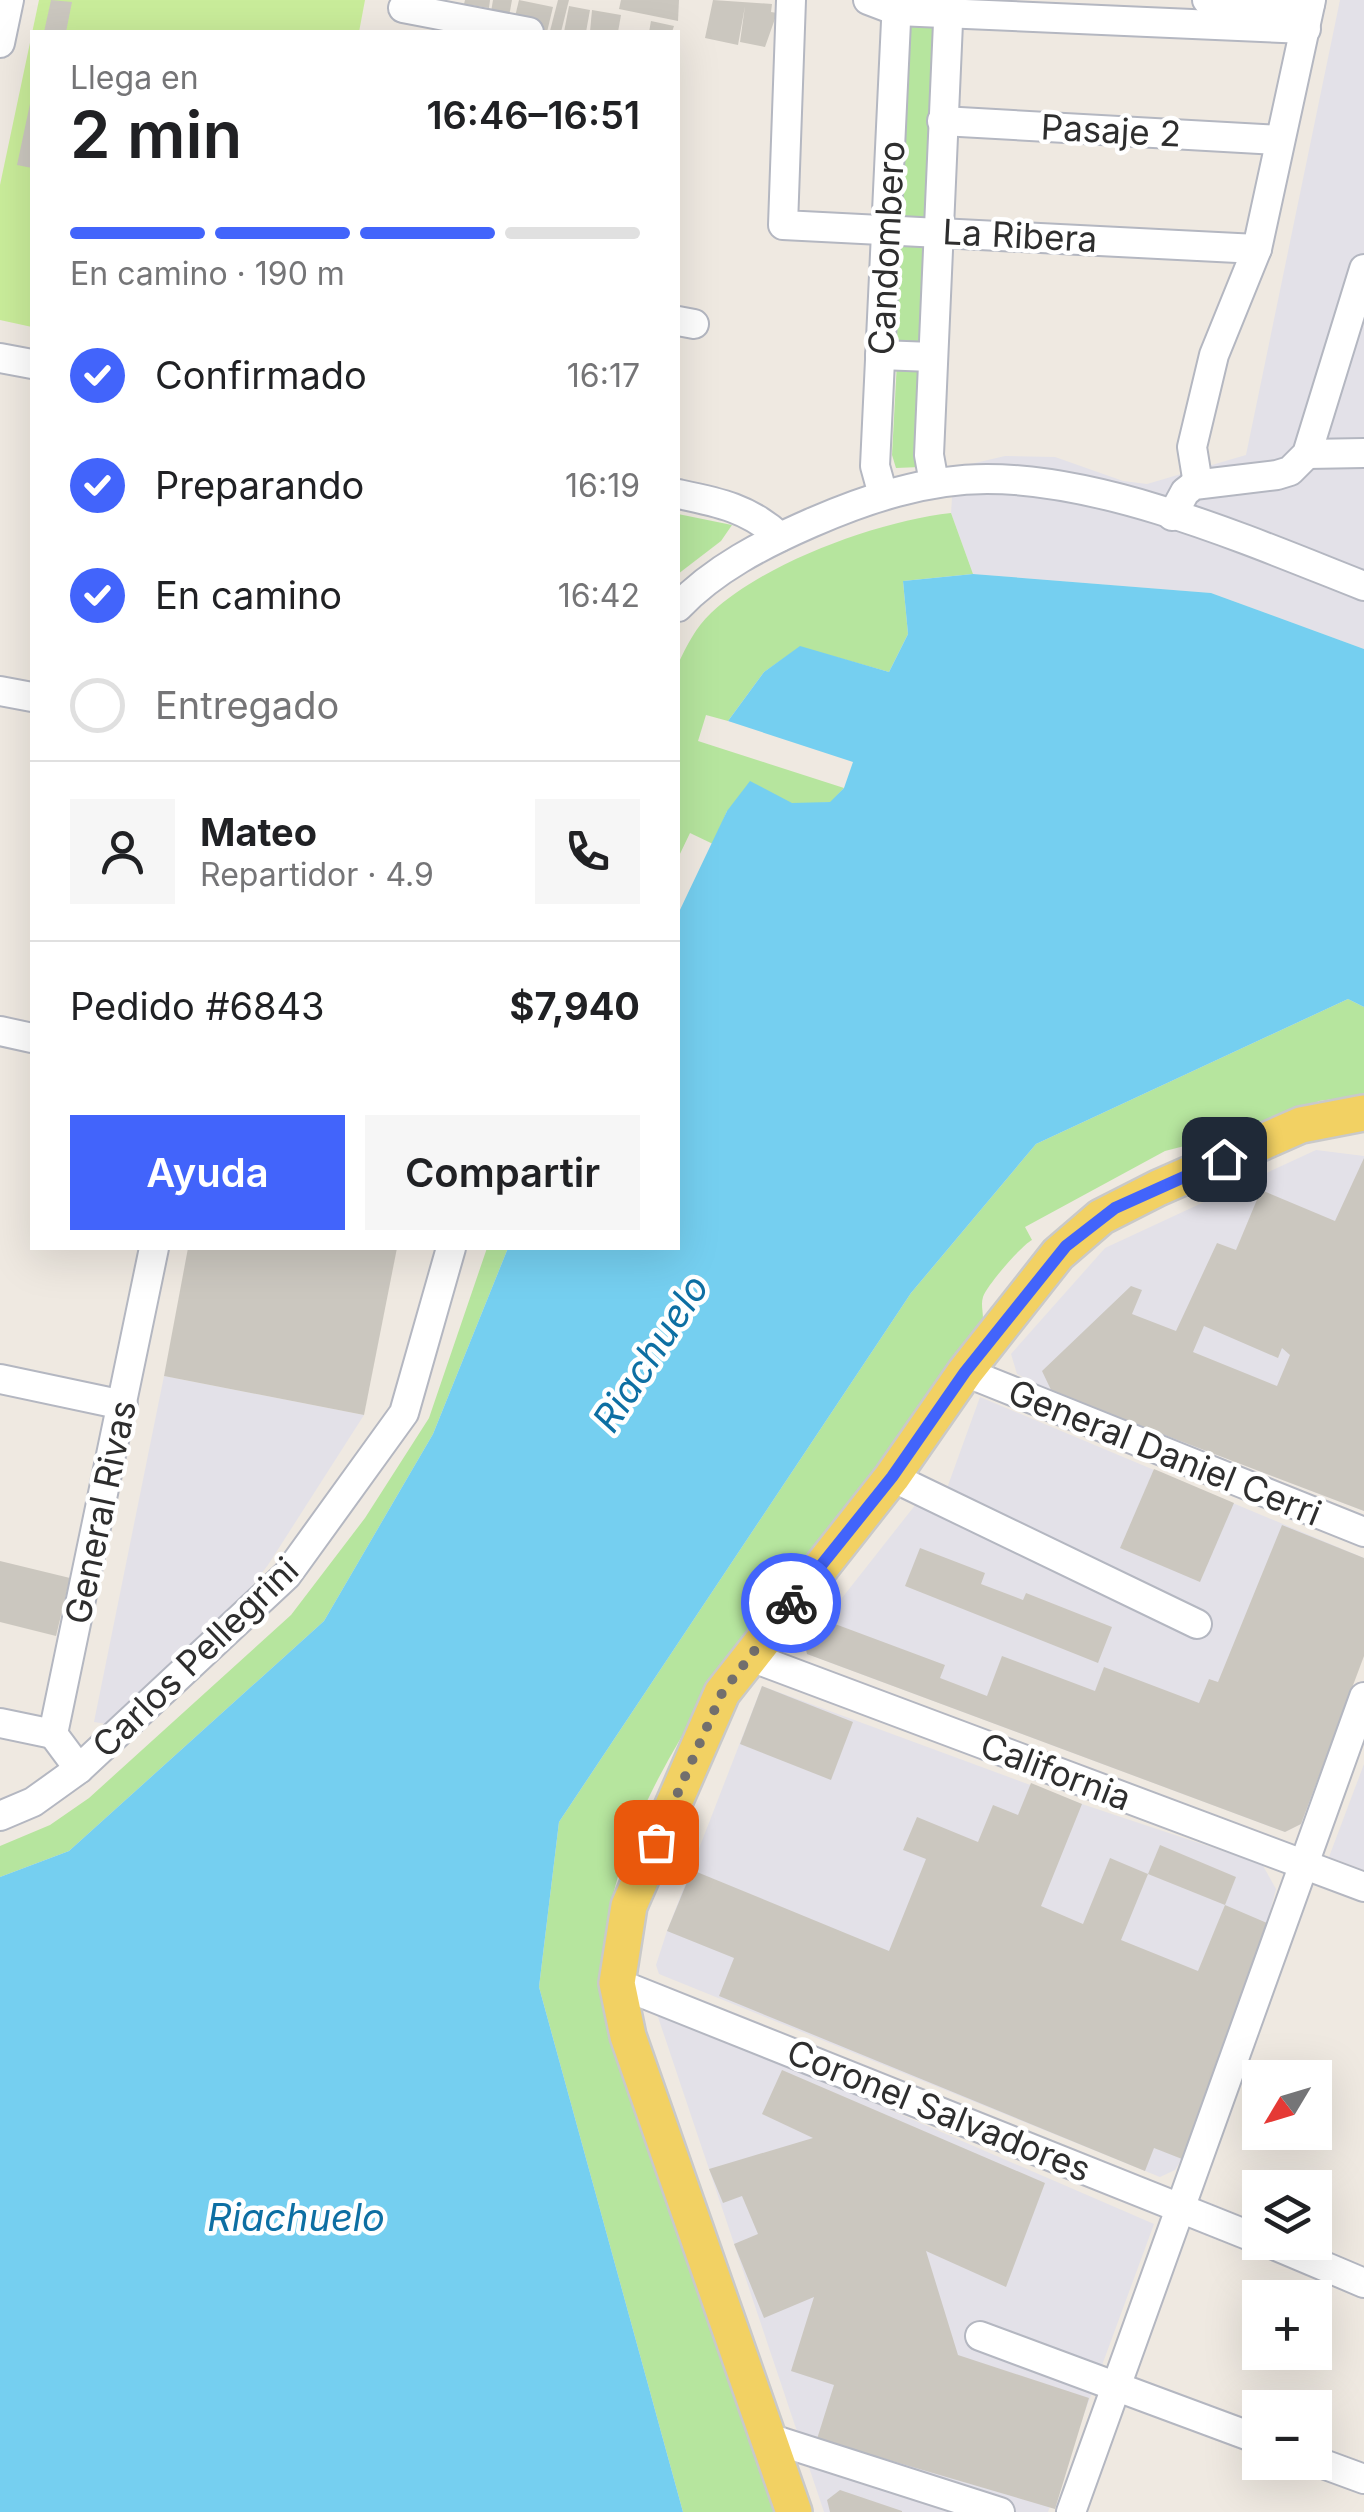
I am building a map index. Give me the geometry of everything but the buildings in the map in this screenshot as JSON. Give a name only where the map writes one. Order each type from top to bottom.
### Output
[{"type":"main road","points":[[794,2512],[772,2439],[634,2055],[617,1983],[629,1906],[711,1715],[748,1656],[892,1477],[965,1372],[1058,1254],[1102,1216],[1301,1125],[1364,1114]]},
{"type":"street","points":[[0,43],[9,0]]},
{"type":"street","name":"La Ribera","points":[[791,0],[783,225],[1257,249]]},
{"type":"street","points":[[868,0],[897,6],[1309,11]]},
{"type":"street","points":[[1207,0],[1309,11]]},
{"type":"street","name":"Candombero","points":[[883,495],[876,466],[897,6]]},
{"type":"street","name":"Candombero","points":[[934,484],[929,455],[932,357],[949,6]]},
{"type":"street","points":[[1198,484],[1192,447],[1214,355],[1257,249],[1309,11]]},
{"type":"street","points":[[402,13],[516,30]]},
{"type":"street","name":"Pasaje 2","points":[[942,121],[1280,140]]},
{"type":"street","points":[[1172,516],[1184,492],[1198,484],[1277,475],[1290,471],[1307,454],[1364,269]]},
{"type":"street","points":[[880,355],[932,357]]},
{"type":"street","points":[[0,358],[30,364]]},
{"type":"street","points":[[1307,454],[1364,453]]},
{"type":"street","points":[[680,606],[705,582],[780,536],[883,495],[934,484],[988,479],[1115,496],[1364,586]]},
{"type":"street","points":[[680,494],[728,504],[752,514],[780,536]]},
{"type":"street","points":[[0,691],[30,697]]},
{"type":"street","points":[[0,1031],[30,1038]]},
{"type":"street","name":"General Rivas","points":[[53,1734],[154,1250]]},
{"type":"street","name":"Carlos Pellegrini","points":[[0,1816],[33,1802],[79,1769],[264,1602],[390,1436],[411,1394],[450,1250]]},
{"type":"street","name":"General Daniel Cerri","points":[[965,1372],[1364,1532]]},
{"type":"street","points":[[0,1379],[123,1406]]},
{"type":"street","points":[[892,1477],[1198,1624]]},
{"type":"street","name":"California","points":[[748,1656],[1364,1888]]},
{"type":"street","points":[[1071,2512],[1364,1697]]},
{"type":"street","points":[[0,1723],[53,1734],[79,1769]]},
{"type":"street","name":"Coronel Salvadores","points":[[617,1983],[1242,2232]]},
{"type":"street","points":[[1310,2260],[1364,2283]]},
{"type":"street","points":[[980,2336],[1242,2433]]},
{"type":"street","points":[[772,2439],[1000,2512]]},
{"type":"street","points":[[1332,2467],[1364,2479]]},
{"type":"shaded area","points":[[1340,0],[1364,0],[1364,649],[1211,593],[973,574],[951,513],[954,468],[1005,456],[1055,457],[1123,481],[1147,484],[1246,455]]},
{"type":"shaded area","points":[[1316,1150],[1364,1156],[1364,1511],[1052,1392],[1017,1374],[1011,1354],[1105,1248]]},
{"type":"shaded area","points":[[164,1376],[364,1415],[268,1565],[231,1613],[106,1724],[94,1722]]},
{"type":"shaded area","points":[[980,1397],[1364,1558],[1301,1824],[1285,1832],[807,1654],[805,1645],[916,1504],[942,1502]]},
{"type":"shaded area","points":[[762,1686],[1082,1804],[1262,1864],[1276,1889],[1267,1923],[1175,2170],[1160,2177],[659,1974],[656,1965],[667,1931]]},
{"type":"shaded area","points":[[1364,1764],[1364,1870],[1329,1857]]},
{"type":"shaded area","points":[[655,2008],[1154,2224],[1048,2512],[824,2512]]},
{"type":"green space","points":[[39,0],[365,0],[359,30],[32,30]]},
{"type":"green space","points":[[909,23],[939,24],[932,219],[902,218]]},
{"type":"green space","points":[[30,42],[30,327],[0,320],[0,185]]},
{"type":"green space","points":[[898,237],[928,238],[927,346],[897,346]]},
{"type":"green space","points":[[897,362],[927,363],[920,467],[896,468],[892,455]]},
{"type":"green space","points":[[951,513],[973,574],[903,581],[908,634],[889,672],[800,647],[764,672],[728,721],[706,715],[698,741],[844,788],[831,802],[727,811],[713,844],[690,833],[680,854],[680,660],[701,624],[734,594],[792,561],[858,535]]},
{"type":"green space","points":[[680,514],[732,525],[721,541],[680,572]]},
{"type":"green space","points":[[1348,999],[1364,1007],[1364,1095],[1319,1101],[1282,1121],[1165,1151],[1025,1227],[1032,1240],[986,1291],[982,1327],[972,1346],[764,1617],[709,1695],[660,1775],[624,1858],[605,1942],[607,2029],[775,2512],[683,2512],[539,1987],[559,1822],[911,1293],[1036,1144]]},
{"type":"green space","points":[[486,1250],[507,1250],[433,1434],[324,1621],[69,1851],[0,1877],[0,1846],[50,1825],[89,1798],[291,1615],[365,1518],[429,1418]]},
{"type":"water","name":"Riachuelo","points":[[973,574],[1211,593],[1364,649],[1364,1007],[1348,999],[1036,1144],[911,1293],[559,1822],[539,1987],[683,2512],[0,2512],[0,1877],[69,1851],[324,1621],[433,1434],[507,1250],[680,1250],[680,910],[727,811],[750,781],[792,803],[830,802],[844,788],[853,762],[728,721],[764,672],[800,646],[889,672],[908,634],[903,581]]},
{"type":"way so far","points":[[656,1842],[722,1693],[791,1603]]},
{"type":"route","points":[[791,1603],[892,1477],[965,1372],[1066,1246],[1115,1208],[1224,1159]]}]
